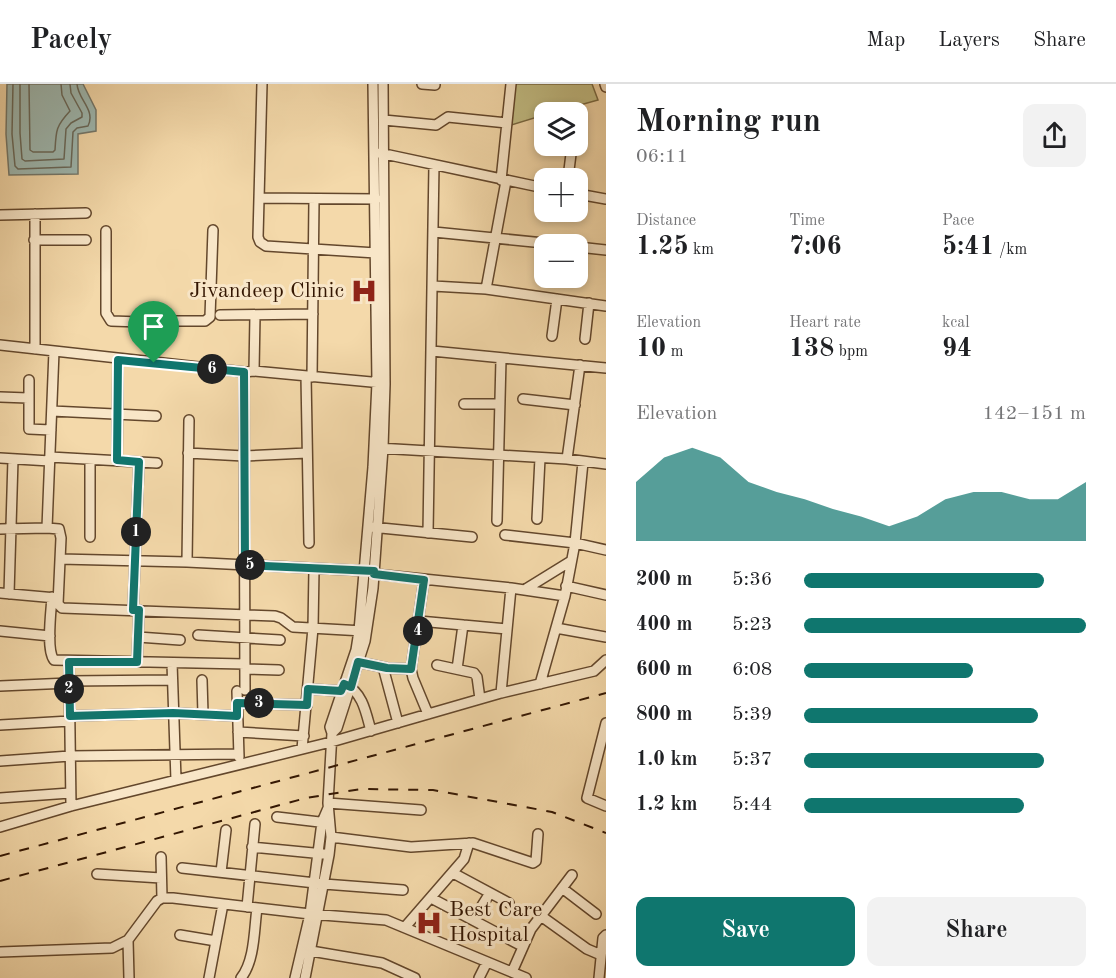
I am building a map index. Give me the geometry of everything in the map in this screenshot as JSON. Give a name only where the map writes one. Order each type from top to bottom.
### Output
[{"type":"street","points":[[262,84],[258,237],[262,245],[376,253]]},
{"type":"street","points":[[345,687],[358,662],[363,631],[371,572],[378,448],[381,383],[379,153],[373,84]]},
{"type":"street","points":[[381,305],[376,253],[376,199],[384,120],[382,84]]},
{"type":"street","points":[[422,84],[435,85]]},
{"type":"street","points":[[486,289],[504,180],[511,84]]},
{"type":"street","points":[[384,120],[436,125],[448,117],[507,123]]},
{"type":"street","points":[[379,153],[534,186]]},
{"type":"street","points":[[428,533],[434,165]]},
{"type":"street","points":[[588,196],[606,199]]},
{"type":"street","points":[[260,198],[376,199]]},
{"type":"street","points":[[309,543],[309,376],[313,314],[314,200]]},
{"type":"street","points":[[0,215],[86,213]]},
{"type":"street","points":[[34,214],[35,349]]},
{"type":"street","points":[[106,231],[106,313],[111,321],[141,322],[155,315],[166,321],[205,321],[210,317],[213,230]]},
{"type":"street","points":[[434,232],[534,242]]},
{"type":"street","points":[[34,240],[86,240]]},
{"type":"street","points":[[588,248],[606,250]]},
{"type":"street","points":[[433,286],[486,289],[606,306]]},
{"type":"street","points":[[552,336],[557,299]]},
{"type":"street","points":[[585,339],[590,303]]},
{"type":"street","points":[[220,315],[313,314]]},
{"type":"street","points":[[239,765],[237,703],[245,667],[244,456],[255,315]]},
{"type":"street","points":[[141,322],[140,336],[146,343],[155,345],[167,338],[169,329],[166,321]]},
{"type":"street","points":[[0,345],[118,360],[381,383]]},
{"type":"street","points":[[154,363],[155,345]]},
{"type":"street","points":[[47,528],[54,351]]},
{"type":"street","points":[[432,351],[606,368]]},
{"type":"street","points":[[496,521],[501,359]]},
{"type":"street","points":[[117,460],[118,360]]},
{"type":"street","points":[[567,459],[580,365]]},
{"type":"street","points":[[28,380],[28,429],[51,430]]},
{"type":"street","points":[[0,397],[28,398]]},
{"type":"street","points":[[524,399],[575,405]]},
{"type":"street","points":[[464,404],[500,404]]},
{"type":"street","points":[[52,411],[156,416]]},
{"type":"street","points":[[187,562],[189,420]]},
{"type":"street","points":[[378,448],[567,459],[606,464]]},
{"type":"street","points":[[189,453],[244,456],[308,453]]},
{"type":"street","points":[[0,458],[157,463]]},
{"type":"street","points":[[537,519],[540,458]]},
{"type":"street","points":[[14,459],[12,528],[4,593],[55,598]]},
{"type":"street","points":[[90,460],[90,537]]},
{"type":"street","points":[[137,662],[135,560],[139,462]]},
{"type":"street","points":[[540,684],[572,561],[583,462]]},
{"type":"street","points":[[373,527],[472,537]]},
{"type":"street","points":[[0,529],[47,528],[59,529],[61,532],[60,559],[50,636],[52,659],[58,662],[172,663],[279,670]]},
{"type":"street","points":[[505,535],[575,543],[606,550]]},
{"type":"street","points":[[60,559],[187,562],[371,572],[524,590],[606,595]]},
{"type":"street","points":[[524,590],[572,561]]},
{"type":"street","points":[[302,749],[313,628],[314,570]]},
{"type":"street","points":[[424,580],[411,669],[428,714]]},
{"type":"street","points":[[501,693],[511,588]]},
{"type":"street","points":[[55,598],[62,608],[279,617],[294,627],[363,631]]},
{"type":"street","points":[[419,621],[507,629]]},
{"type":"street","points":[[458,669],[463,625]]},
{"type":"street","points":[[556,628],[606,637]]},
{"type":"street","points":[[0,631],[50,636]]},
{"type":"street","points":[[319,884],[318,854],[326,823],[332,737],[337,728],[345,687],[363,631]]},
{"type":"street","points":[[198,636],[280,640]]},
{"type":"street","points":[[138,637],[180,640]]},
{"type":"street","points":[[0,827],[71,806],[302,749],[332,737],[371,731],[501,693],[594,671],[606,660]]},
{"type":"street","points":[[606,660],[606,667]]},
{"type":"street","points":[[69,662],[71,806]]},
{"type":"street","points":[[358,662],[383,668],[411,669]]},
{"type":"street","points":[[172,663],[176,780]]},
{"type":"street","points":[[437,665],[472,672],[476,675],[480,699]]},
{"type":"street","points":[[383,668],[398,723]]},
{"type":"street","points":[[0,686],[172,680]]},
{"type":"street","points":[[202,680],[203,714]]},
{"type":"street","points":[[308,689],[345,687],[362,699],[371,731]]},
{"type":"street","points":[[237,703],[307,705]]},
{"type":"street","points":[[0,724],[173,713],[237,716]]},
{"type":"street","points":[[606,723],[605,736],[588,798],[606,806]]},
{"type":"street","points":[[238,732],[304,736]]},
{"type":"street","points":[[0,761],[70,756],[239,754]]},
{"type":"street","points":[[596,764],[606,767]]},
{"type":"street","points":[[0,798],[70,794]]},
{"type":"street","points":[[328,804],[421,810]]},
{"type":"street","points":[[277,817],[326,823]]},
{"type":"street","points":[[305,978],[311,951],[319,884],[329,855],[330,837],[326,823]]},
{"type":"street","points":[[247,907],[255,824]]},
{"type":"street","points":[[221,872],[226,830]]},
{"type":"street","points":[[330,837],[411,847],[469,843],[533,863],[536,861],[538,834]]},
{"type":"street","points":[[405,927],[453,873],[465,856],[469,843]]},
{"type":"street","points":[[252,847],[329,855]]},
{"type":"street","points":[[161,857],[162,898]]},
{"type":"street","points":[[182,868],[319,884],[403,890]]},
{"type":"street","points":[[453,873],[509,903]]},
{"type":"street","points":[[97,874],[161,878]]},
{"type":"street","points":[[2,954],[71,948],[106,949],[128,940],[157,901],[162,898],[314,915],[380,919],[405,927],[518,976],[522,946],[541,916],[573,875]]},
{"type":"street","points":[[562,888],[596,914]]},
{"type":"street","points":[[473,920],[490,893]]},
{"type":"street","points":[[431,897],[522,946]]},
{"type":"street","points":[[209,978],[223,904]]},
{"type":"street","points":[[241,978],[250,961],[257,908]]},
{"type":"street","points":[[295,978],[314,915]]},
{"type":"street","points":[[541,916],[587,949],[601,955]]},
{"type":"street","points":[[180,935],[216,941]]},
{"type":"street","points":[[599,978],[603,938],[606,935]]},
{"type":"street","points":[[128,940],[129,978]]},
{"type":"street","points":[[311,951],[382,963],[416,978]]},
{"type":"street","points":[[479,978],[487,962]]},
{"type":"shaded area","points":[[514,84],[592,84],[598,100],[588,103],[534,102],[534,118],[508,126]]},
{"type":"water","points":[[7,84],[83,84],[96,110],[96,131],[78,134],[78,174],[9,175],[6,134]]},
{"type":"railway","points":[[0,856],[606,693]]},
{"type":"railway","points":[[0,881],[306,798],[361,789],[433,790],[552,812],[606,833]]},
{"type":"place","name":"Jivandeep Clinic","points":[[364,291]]},
{"type":"place","name":"Best Care Hospital","points":[[429,923]]},
{"type":"route","points":[[118,360],[154,363],[244,372],[245,565],[374,571],[374,574],[424,580],[411,669],[387,668],[358,662],[351,687],[344,684],[341,691],[308,689],[307,705],[237,703],[237,716],[173,713],[70,716],[69,662],[137,662],[139,610],[133,610],[139,462],[117,460],[118,360]]}]
